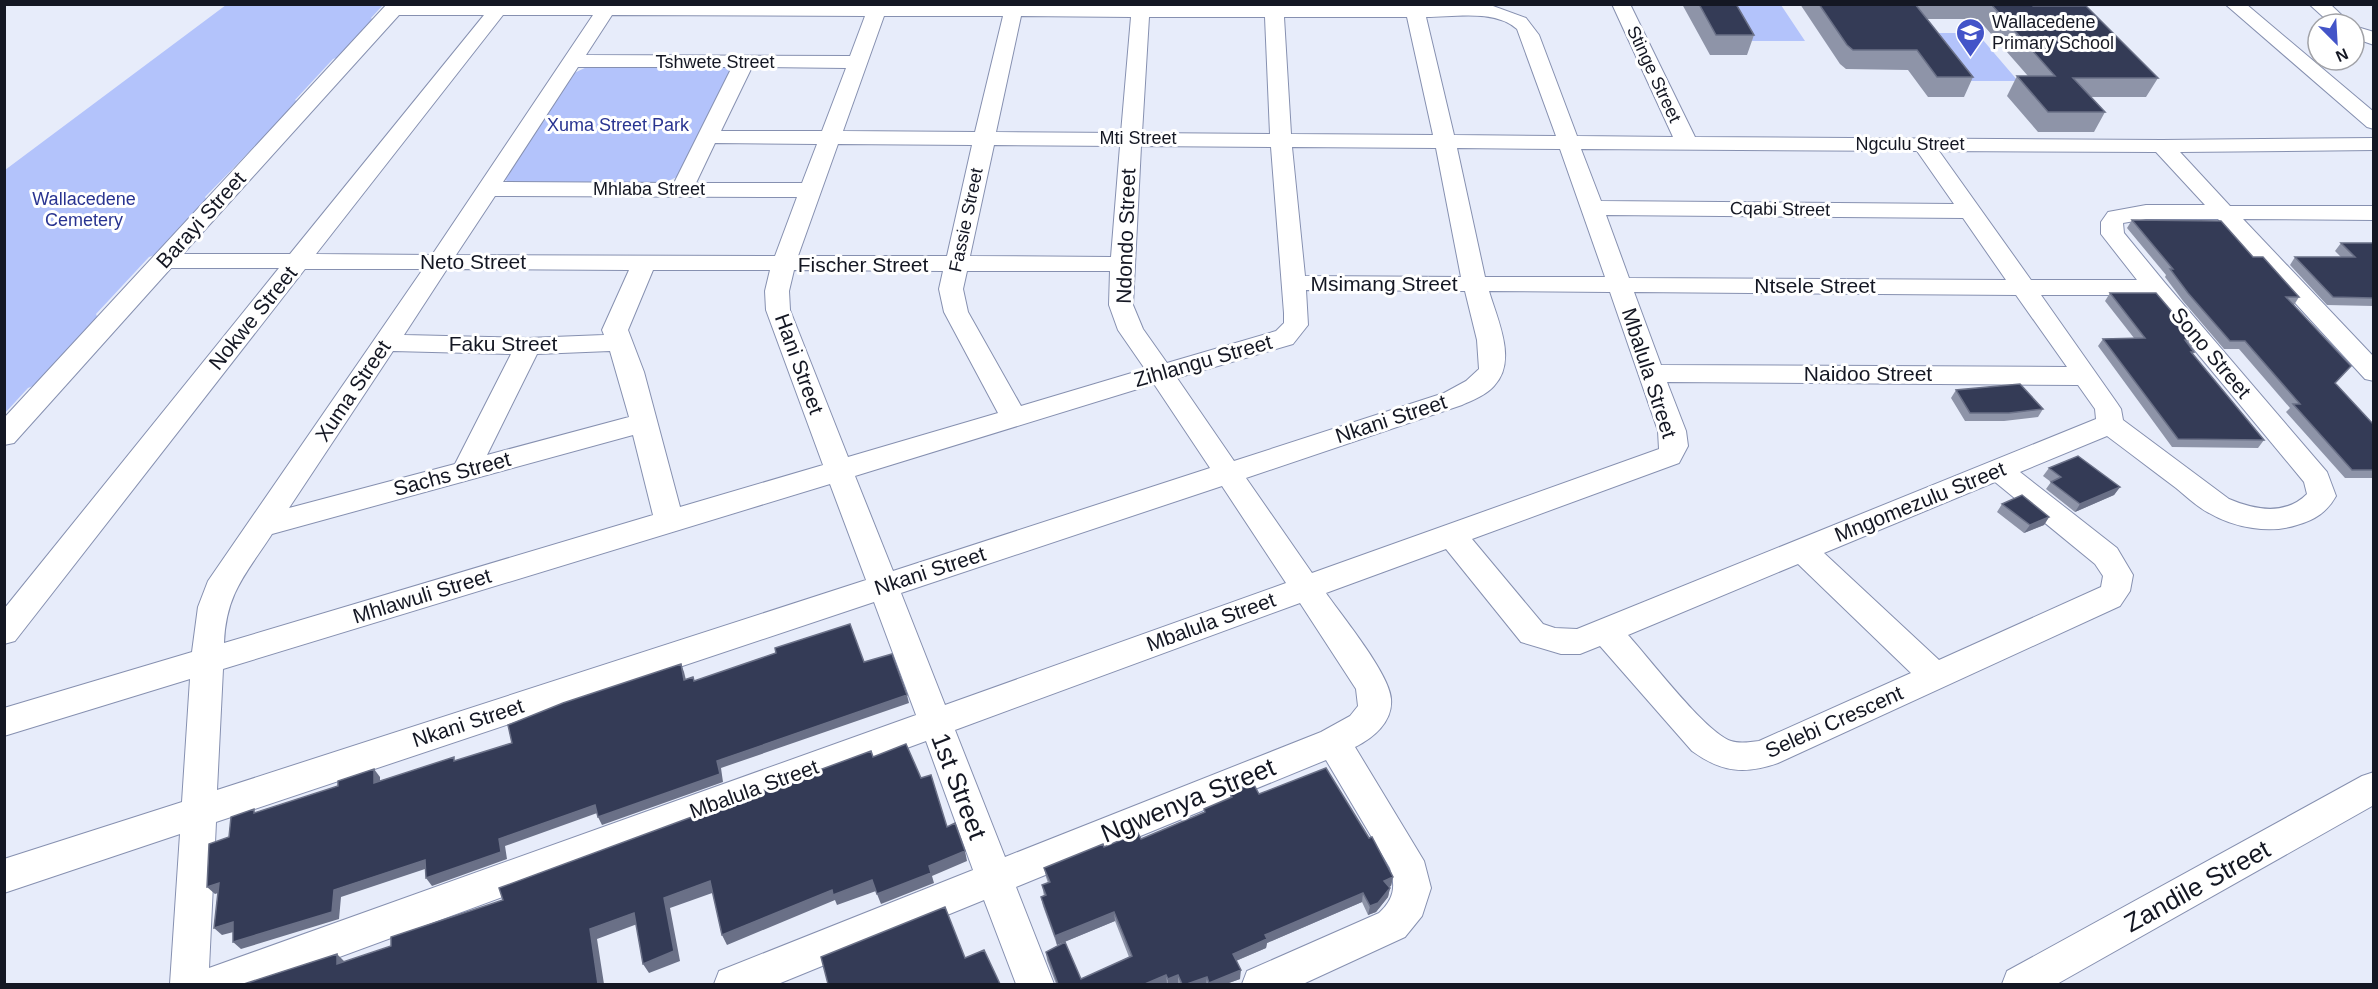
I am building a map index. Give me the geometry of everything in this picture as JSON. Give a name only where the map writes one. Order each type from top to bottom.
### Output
[{"type":"street","name":"Stinge Street","points":[[1621,4],[1687,143]]},
{"type":"street","points":[[2234,4],[2373,123]]},
{"type":"street","name":"Mbalula Street","points":[[216,984],[1670,456],[1674,446],[1672,431],[1530,35],[1521,22],[1507,15],[1493,12],[1414,8],[1274,12],[1141,8],[1013,11],[878,7],[396,7]]},
{"type":"street","name":"Barayi Street","points":[[4,436],[396,7]]},
{"type":"street","name":"Nokwe Street","points":[[4,632],[499,7]]},
{"type":"street","name":"Xuma Street","points":[[189,984],[209,629],[219,590],[386,343],[608,7]]},
{"type":"street","name":"Hani Street","points":[[878,7],[783,265],[777,291],[778,310],[883,587]]},
{"type":"street","name":"Ndondo Street","points":[[1141,8],[1130,138],[1121,305],[1125,316],[1160,374],[1227,473]]},
{"type":"street","name":"Nkani Street","points":[[4,876],[1453,399],[1472,390],[1485,379],[1492,369],[1492,355],[1446,141],[1414,8]]},
{"type":"street","name":"Fassie Street","points":[[1013,11],[951,289],[956,312],[1014,418]]},
{"type":"street","name":"Zihlangu Street","points":[[839,471],[1284,338],[1296,325],[1281,140],[1274,12]]},
{"type":"street","name":"Tshwete Street","points":[[572,61],[858,62]]},
{"type":"street","points":[[683,188],[745,62]]},
{"type":"street","name":"Mti Street","points":[[708,137],[1446,141]]},
{"type":"street","name":"Ngculu Street","points":[[1446,141],[2162,146],[2373,144]]},
{"type":"street","points":[[1923,144],[2086,376],[2108,410],[2110,424]]},
{"type":"street","points":[[2162,146],[2373,373]]},
{"type":"street","name":"Mhlaba Street","points":[[486,189],[811,190]]},
{"type":"street","name":"Cqabi Street","points":[[1592,208],[1969,211]]},
{"type":"street","name":"Sono Street","points":[[2110,424],[2219,506],[2250,519],[2282,519],[2296,515],[2316,504],[2322,496],[2317,479],[2156,288],[2113,234],[2112,222],[2116,217],[2146,212],[2362,213]]},
{"type":"street","points":[[2362,213],[2373,234]]},
{"type":"street","name":"Neto Street","points":[[163,261],[783,265]]},
{"type":"street","points":[[644,263],[615,330],[631,372],[642,423],[669,522]]},
{"type":"street","name":"Fischer Street","points":[[783,265],[1122,264]]},
{"type":"street","name":"Msimang Street","points":[[1294,283],[1475,284]]},
{"type":"street","name":"Ntsele Street","points":[[1475,284],[2156,288]]},
{"type":"street","name":"Faku Street","points":[[386,343],[528,346],[619,343]]},
{"type":"street","points":[[465,471],[528,346]]},
{"type":"street","name":"Naidoo Street","points":[[1650,373],[2086,376]]},
{"type":"street","name":"Sachs Street","points":[[261,526],[642,423]]},
{"type":"street","name":"Mngomezulu Street","points":[[1451,535],[1532,633],[1550,641],[1563,643],[1580,640],[1605,630],[2110,424]]},
{"type":"street","name":"Selebi Crescent","points":[[1605,630],[1695,735],[1719,752],[1734,756],[1757,756],[1766,753],[2109,598],[2115,591],[2118,575],[2106,556],[1999,470]]},
{"type":"street","name":"Mhlawuli Street","points":[[4,722],[839,471]]},
{"type":"street","name":"Ngwenya Street","points":[[733,984],[1333,742],[1364,726],[1375,697],[1365,675],[1227,473]]},
{"type":"street","name":"Selebi Crescent","points":[[1802,550],[1935,676]]},
{"type":"street","name":"1st Street","points":[[883,587],[1035,984]]},
{"type":"street","points":[[1261,984],[1392,925],[1402,917],[1413,894],[1411,872],[1406,861],[1333,742]]},
{"type":"street","name":"Zandile Street","points":[[2021,984],[2373,787]]},
{"type":"green space","name":"Wallacedene Cemetery","points":[[226,5],[383,5],[371,18],[373,20],[339,57],[333,59],[295,100],[298,102],[205,197],[207,200],[161,253],[149,257],[96,314],[98,319],[38,384],[28,388],[5,413],[5,170]]},
{"type":"green space","points":[[1730,5],[1781,5],[1805,41],[1752,41]]},
{"type":"green space","points":[[1926,33],[1977,33],[2018,81],[1964,81]]},
{"type":"green space","name":"Xuma Street Park","points":[[589,66],[728,67],[733,71],[679,176],[653,184],[513,183],[505,180],[504,177],[572,74]]},
{"type":"building","points":[[1699,4],[1736,4],[1754,35],[1716,35]]},
{"type":"building","points":[[1819,4],[1915,4],[1973,77],[1937,77],[1917,50],[1853,50],[1847,45]]},
{"type":"building","points":[[1991,4],[2086,6],[2158,78],[2073,78],[2105,112],[2048,112],[2017,76],[2055,76]]},
{"type":"building","points":[[2132,220],[2221,221],[2253,257],[2263,257],[2299,297],[2286,297],[2351,366],[2335,383],[2373,424],[2373,470],[2352,470],[2293,404],[2300,404],[2245,341],[2230,341],[2188,293],[2170,269],[2173,269]]},
{"type":"building","points":[[2341,243],[2373,243],[2373,298],[2333,297],[2295,257],[2355,257]]},
{"type":"building","points":[[2110,293],[2156,293],[2196,340],[2185,340],[2194,352],[2191,352],[2264,440],[2178,439],[2103,339],[2145,338]]},
{"type":"building","points":[[2020,384],[2043,409],[2009,413],[1970,413],[1956,390]]},
{"type":"building","points":[[2078,456],[2120,487],[2080,504],[2051,482],[2061,477],[2049,468]]},
{"type":"building","points":[[2022,495],[2049,517],[2030,525],[2002,504]]},
{"type":"building","points":[[850,624],[864,662],[892,654],[907,695],[717,761],[720,774],[598,817],[595,805],[499,839],[501,852],[426,878],[425,860],[334,890],[332,912],[233,942],[233,922],[214,928],[219,883],[207,887],[209,844],[229,837],[231,817],[254,809],[254,813],[338,786],[338,781],[374,769],[374,783],[454,757],[454,761],[512,743],[508,725],[563,703],[681,664],[684,680],[693,677],[694,681],[776,653],[775,648]]},
{"type":"building","points":[[906,744],[921,778],[931,775],[947,827],[955,823],[965,851],[929,866],[931,873],[877,894],[872,880],[833,895],[832,890],[722,935],[710,881],[664,898],[674,951],[643,964],[634,913],[590,929],[598,984],[244,984],[337,954],[337,964],[391,946],[391,937],[503,900],[499,888],[871,751],[873,757]]},
{"type":"building","points":[[1326,768],[1369,838],[1372,837],[1393,877],[1384,881],[1390,888],[1378,903],[1370,906],[1363,893],[1265,935],[1267,939],[1233,954],[1241,970],[1209,983],[1207,977],[1182,984],[1178,975],[1168,979],[1166,975],[1145,984],[1058,984],[1046,952],[1065,942],[1081,979],[1132,956],[1114,912],[1055,936],[1041,897],[1046,895],[1042,885],[1050,882],[1044,868],[1103,844],[1104,847],[1138,833],[1141,839],[1205,812],[1204,809],[1232,797],[1230,792],[1253,783],[1259,794]]},
{"type":"building","points":[[945,907],[965,958],[984,950],[1000,984],[828,984],[821,957]]},
{"type":"place","name":"Wallacedene Primary School","points":[[1971,58]]}]
